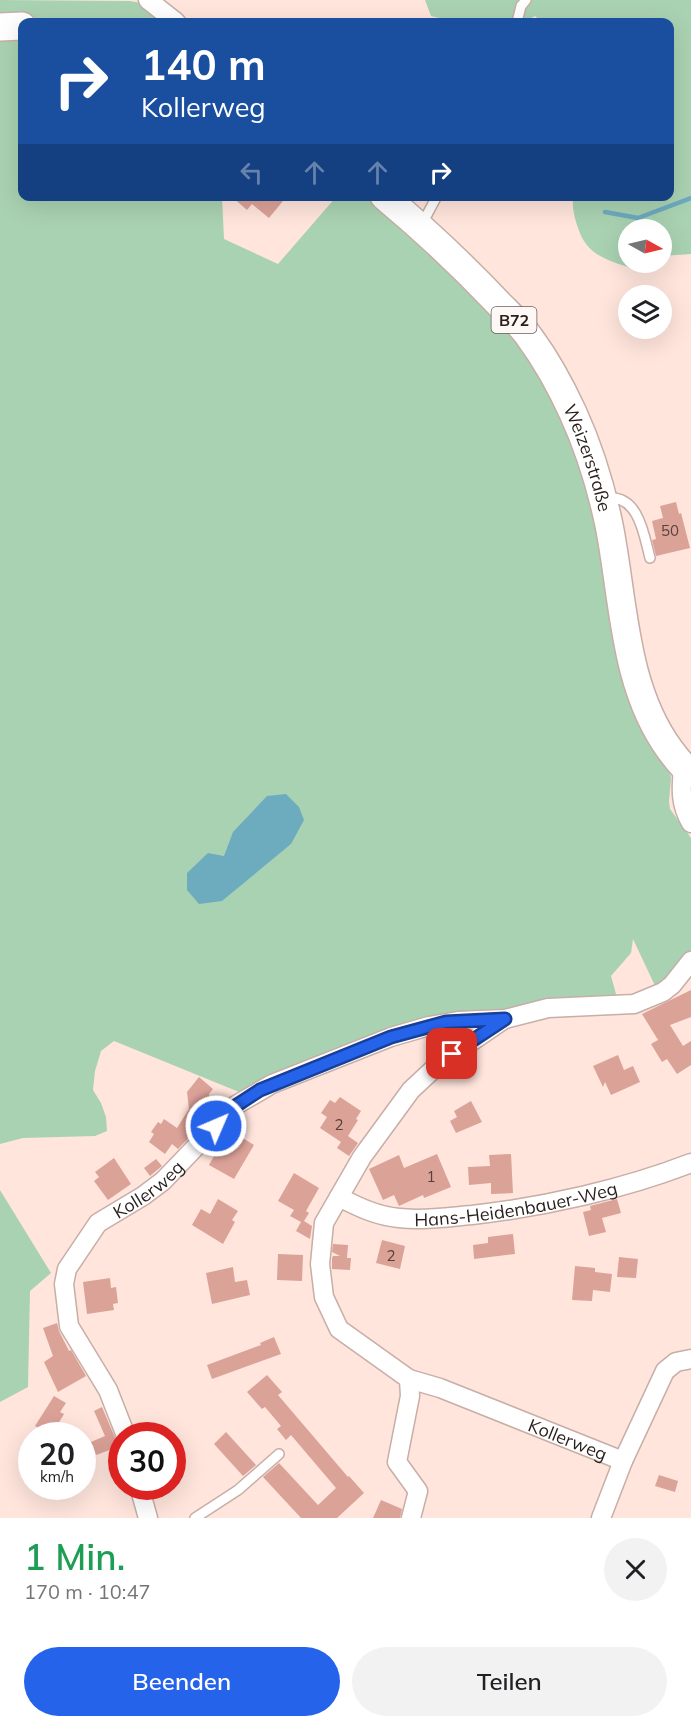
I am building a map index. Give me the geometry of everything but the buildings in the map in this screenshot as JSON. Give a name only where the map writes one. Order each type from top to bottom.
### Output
[{"type":"main road","points":[[0,27],[18,26]]},
{"type":"main road","name":"Weizerstraße","points":[[390,201],[420,226],[478,282],[529,336],[573,412],[586,444],[603,499],[627,635],[640,692],[657,732],[688,774]]},
{"type":"street","points":[[148,0],[171,18]]},
{"type":"street","points":[[688,774],[681,801],[691,823]]},
{"type":"street","name":"Kollerweg","points":[[121,1422],[108,1390],[69,1326],[64,1284],[67,1269],[98,1223],[163,1181],[228,1113],[260,1090],[331,1060],[412,1030],[446,1022],[505,1019],[548,1008],[634,1004],[672,986],[691,961]]},
{"type":"street","name":"Kollerweg","points":[[505,1019],[440,1063],[411,1090],[367,1150],[324,1223],[320,1264],[324,1297],[339,1329],[409,1379],[440,1388],[623,1461]]},
{"type":"street","name":"Hans-Heidenbauer-Weg","points":[[339,1197],[366,1210],[398,1218],[461,1216],[521,1210],[649,1178],[691,1164]]},
{"type":"street","name":"Kollerweg","points":[[601,1518],[623,1461],[665,1371],[676,1362],[691,1359]]},
{"type":"street","points":[[409,1379],[410,1396],[397,1456],[400,1467],[418,1491],[411,1518]]},
{"type":"street","points":[[143,1500],[148,1518]]},
{"type":"lane","points":[[518,18],[521,6],[526,0]]},
{"type":"lane","points":[[420,226],[434,201]]},
{"type":"lane","points":[[603,499],[620,500],[637,514],[650,558]]},
{"type":"lane","points":[[195,1518],[238,1490],[279,1454]]},
{"type":"green space","points":[[0,0],[130,1],[147,4],[164,18],[34,18],[0,17]]},
{"type":"green space","points":[[425,0],[691,0],[691,254],[672,255],[672,219],[618,219],[618,263],[614,262],[598,255],[586,244],[577,225],[573,208],[573,201],[674,201],[674,18],[537,18],[535,16],[531,18],[439,18],[431,16]]},
{"type":"green space","points":[[0,37],[18,37],[18,201],[222,201],[224,239],[278,264],[333,201],[374,201],[450,267],[522,346],[567,422],[668,764],[671,778],[670,809],[691,838],[691,952],[686,961],[657,990],[633,939],[631,953],[611,976],[618,1001],[447,1017],[244,1094],[114,1041],[101,1051],[95,1071],[93,1090],[106,1117],[107,1131],[95,1136],[23,1138],[0,1144]],"holes":[[[291,844],[264,864],[208,853],[224,856]]]},
{"type":"green space","points":[[0,1190],[51,1273],[30,1291],[28,1387],[0,1402]]},
{"type":"water","points":[[286,794],[299,807],[304,820],[291,844],[222,901],[199,904],[187,890],[187,873],[208,853],[224,856],[233,832],[267,796]]},
{"type":"waterway","points":[[605,212],[638,218],[691,198]]},
{"type":"route","points":[[216,1126],[237,1105],[260,1090],[391,1037],[446,1022],[505,1019],[452,1054]]}]
